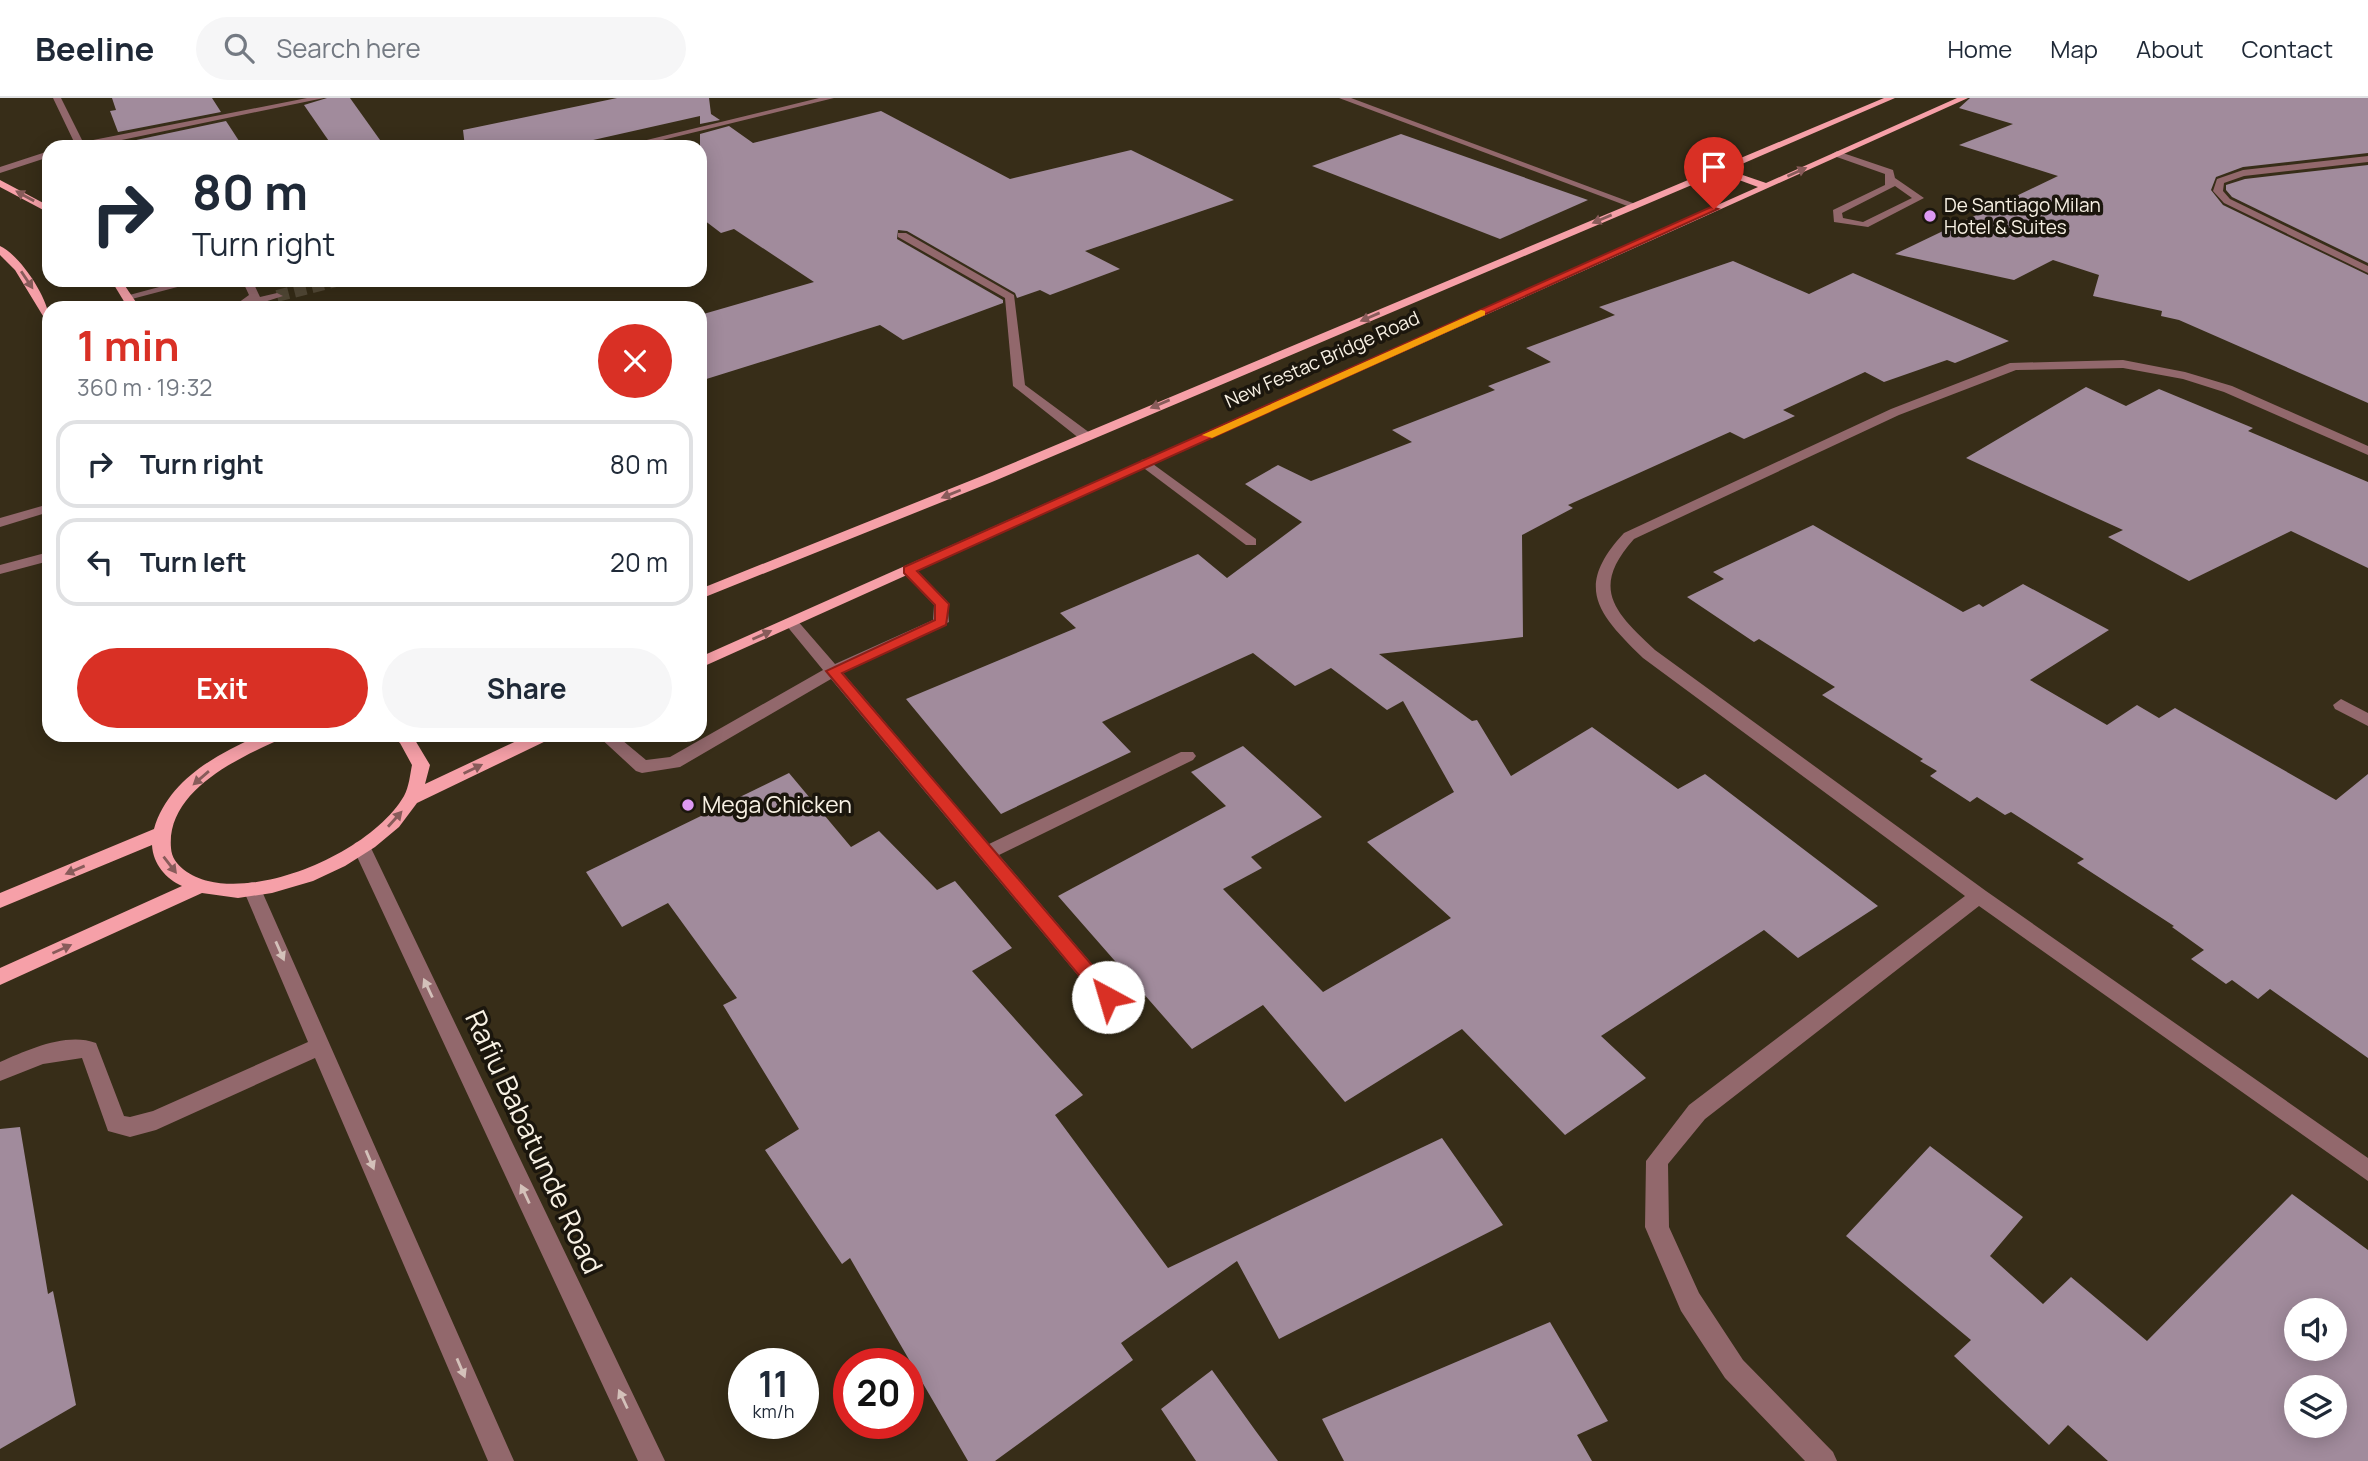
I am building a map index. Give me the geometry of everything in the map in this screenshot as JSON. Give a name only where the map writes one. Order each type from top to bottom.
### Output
[{"type":"main road","points":[[707,591],[987,479],[1891,98]]},
{"type":"main road","name":"New Festac Bridge Road","points":[[707,660],[1964,98]]},
{"type":"main road","points":[[1720,170],[1765,186]]},
{"type":"main road","points":[[0,183],[42,206]]},
{"type":"main road","points":[[0,249],[19,268],[42,305]]},
{"type":"main road","points":[[121,287],[130,301]]},
{"type":"main road","points":[[238,742],[174,803],[160,834],[161,851],[167,866],[181,878],[201,886],[252,889],[303,877],[362,848],[392,824],[412,798],[421,765],[408,742]]},
{"type":"main road","points":[[412,798],[529,742]]},
{"type":"main road","points":[[0,901],[160,834]]},
{"type":"main road","points":[[0,977],[201,886]]},
{"type":"street","points":[[57,98],[74,140]]},
{"type":"street","points":[[107,140],[320,98]]},
{"type":"street","points":[[653,140],[830,98]]},
{"type":"street","points":[[1343,98],[1633,205]]},
{"type":"street","points":[[1837,155],[1890,172],[1890,179],[1890,186],[1837,212],[1838,220],[1864,225],[1919,198],[1890,179]]},
{"type":"street","points":[[0,170],[42,156]]},
{"type":"street","points":[[2368,159],[2242,173],[2220,181],[2218,191],[2227,201],[2368,270]]},
{"type":"street","points":[[902,235],[1010,297],[1019,386],[1085,436]]},
{"type":"street","points":[[128,297],[170,287]]},
{"type":"street","points":[[247,301],[255,296],[250,287]]},
{"type":"street","points":[[260,301],[277,296]]},
{"type":"street","points":[[2368,451],[2228,389],[2185,376],[2123,364],[2014,366],[1895,412],[1629,536],[1608,561],[1604,591],[1613,620],[1649,654],[1979,896],[2368,1171]]},
{"type":"street","points":[[1146,463],[1251,542]]},
{"type":"street","points":[[0,523],[42,510]]},
{"type":"street","points":[[0,570],[42,558]]},
{"type":"street","points":[[613,742],[642,767],[674,763],[833,671],[942,622],[942,604],[908,570]]},
{"type":"street","points":[[791,622],[1108,997]]},
{"type":"street","points":[[2341,705],[2368,720]]},
{"type":"street","points":[[988,852],[1188,756]]},
{"type":"street","name":"Rafiu Babatunde Road","points":[[362,848],[652,1461]]},
{"type":"street","points":[[252,889],[501,1461]]},
{"type":"street","points":[[1824,1461],[1734,1369],[1690,1303],[1657,1227],[1657,1161],[1697,1112],[1979,896]]},
{"type":"street","points":[[0,1072],[45,1053],[69,1048],[89,1049],[116,1125],[130,1127],[156,1120],[321,1046]]},
{"type":"building","points":[[112,98],[212,98],[221,112],[118,132],[110,111],[116,110]]},
{"type":"building","points":[[327,98],[350,98],[380,140],[328,140],[304,105]]},
{"type":"building","points":[[617,98],[709,98],[711,114],[720,120],[700,124],[700,116],[593,140],[464,140],[463,130]]},
{"type":"building","points":[[1970,98],[2368,98],[2368,153],[2243,167],[2216,177],[2211,190],[2223,205],[2368,275],[2368,403],[2179,320],[2161,316],[2162,311],[2093,296],[2099,275],[2053,260],[2014,280],[1895,254],[2058,176],[1959,145],[2013,124],[1959,108]]},
{"type":"building","points":[[881,111],[1010,179],[1131,150],[1234,200],[1085,251],[1120,269],[1050,295],[1040,290],[1017,298],[1015,293],[907,231],[898,230],[897,239],[1003,300],[1003,303],[903,340],[880,325],[707,379],[707,313],[814,282],[734,229],[721,233],[707,222],[707,140],[700,140],[700,134],[729,126],[753,143]]},
{"type":"building","points":[[226,121],[238,140],[136,140]]},
{"type":"building","points":[[1401,134],[1588,200],[1500,239],[1312,166]]},
{"type":"building","points":[[2368,165],[2368,263],[2232,197],[2226,190],[2226,185],[2245,179]]},
{"type":"building","points":[[1733,261],[1809,294],[1853,273],[2009,341],[1955,363],[1947,360],[1884,382],[1865,372],[1783,410],[1795,416],[1744,439],[1730,432],[1568,505],[1573,508],[1522,535],[1523,637],[1379,654],[1472,721],[1477,720],[1511,776],[1592,727],[1678,789],[1705,774],[1878,906],[1798,958],[1764,930],[1601,1036],[1646,1078],[1565,1135],[1462,1029],[1345,1102],[1263,1005],[1192,1049],[1058,896],[1226,806],[1191,772],[1243,746],[1322,817],[1251,857],[1262,868],[1223,889],[1323,992],[1451,918],[1367,842],[1454,792],[1403,701],[1387,710],[1331,668],[1295,686],[1253,653],[1102,722],[1131,752],[1001,814],[906,699],[1076,628],[1060,613],[1198,554],[1227,578],[1302,522],[1245,484],[1278,465],[1311,481],[1412,442],[1392,430],[1495,390],[1488,386],[1551,362],[1526,348],[1615,315],[1599,307]]},
{"type":"building","points":[[2086,387],[2126,406],[2159,389],[2253,428],[2248,431],[2368,482],[2368,568],[2291,531],[2189,581],[2108,537],[2123,530],[1966,458]]},
{"type":"building","points":[[1813,525],[1963,612],[1979,604],[1983,607],[2023,584],[2109,630],[2030,680],[2107,725],[2137,705],[2159,718],[2175,708],[2336,800],[2368,774],[2368,1058],[2270,989],[2258,999],[2232,980],[2226,984],[2191,959],[2204,950],[2172,927],[2174,926],[2077,863],[2084,859],[2011,812],[2005,815],[1977,797],[1970,802],[1930,776],[1937,771],[1920,761],[1923,759],[1822,695],[1835,687],[1759,639],[1754,642],[1687,597],[1724,579],[1713,572]]},
{"type":"building","points":[[789,773],[851,847],[879,831],[937,890],[955,881],[1012,948],[972,971],[1083,1095],[1055,1115],[1168,1268],[1442,1138],[1503,1225],[1279,1339],[1237,1261],[1121,1343],[1133,1360],[995,1461],[968,1461],[924,1385],[924,1348],[902,1348],[850,1258],[842,1264],[765,1150],[799,1129],[723,1005],[737,998],[668,903],[622,927],[586,872]]},
{"type":"building","points":[[20,1127],[48,1294],[53,1291],[76,1405],[0,1449],[0,1129]]},
{"type":"building","points":[[1930,1146],[2023,1217],[1990,1256],[2043,1304],[2071,1277],[2147,1341],[2292,1194],[2368,1250],[2368,1461],[2108,1461],[2068,1425],[2049,1445],[1954,1356],[1971,1340],[1846,1236]]},
{"type":"building","points":[[1550,1322],[1608,1421],[1577,1435],[1592,1461],[1344,1461],[1322,1419]]},
{"type":"building","points":[[1212,1370],[1278,1461],[1196,1461],[1161,1409]]},
{"type":"tunnel","points":[[277,296],[312,287]]},
{"type":"slow traffic","points":[[1208,435],[1481,313]]},
{"type":"place","name":"De Santiago Milan Hotel & Suites","points":[[1930,216]]},
{"type":"place","name":"Mega Chicken","points":[[688,805]]},
{"type":"route","points":[[1108,997],[833,671],[942,622],[942,604],[908,570],[1714,209]]}]
